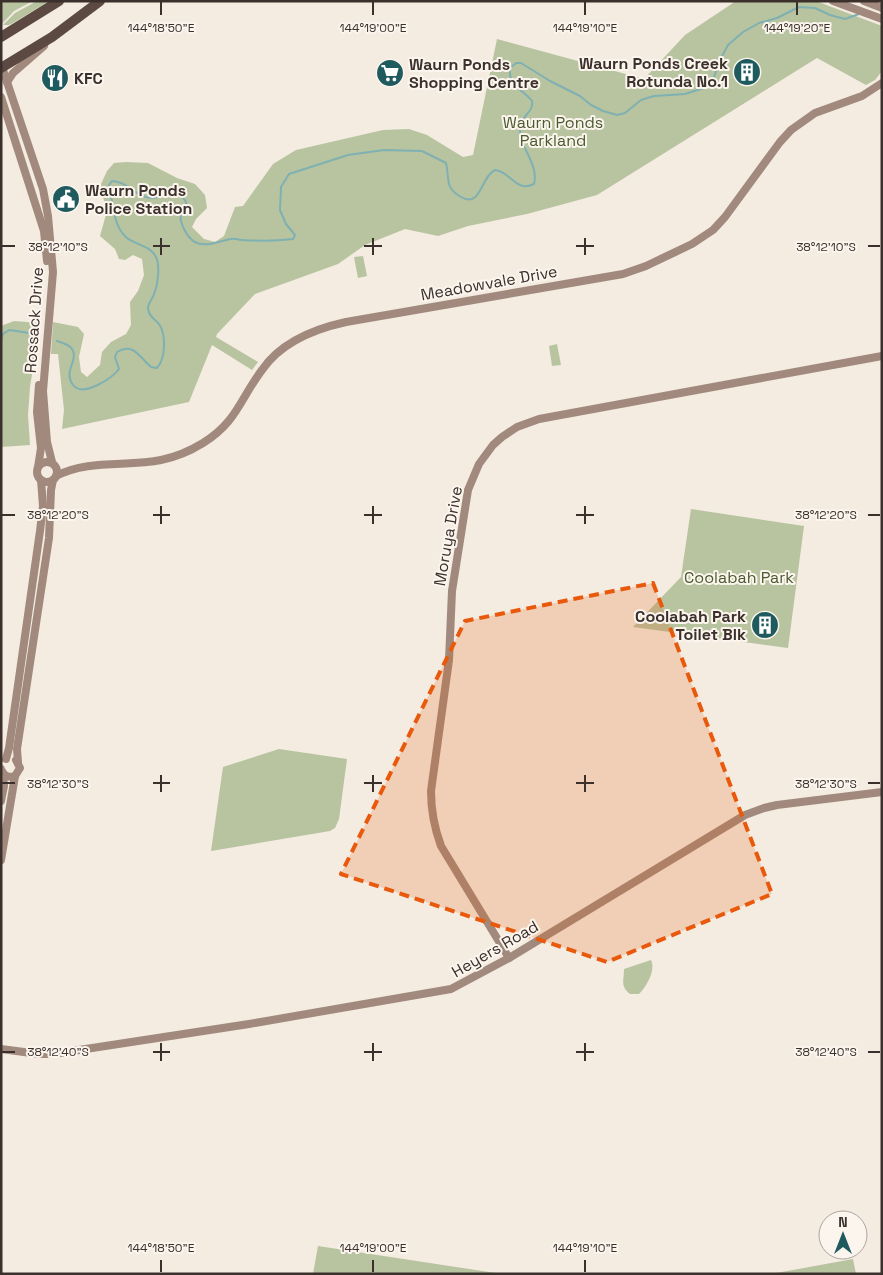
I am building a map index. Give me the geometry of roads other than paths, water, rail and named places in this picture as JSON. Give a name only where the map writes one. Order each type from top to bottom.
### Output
[{"type":"highway","points":[[1,37],[59,1]]},
{"type":"highway","points":[[1,67],[52,37],[100,1]]},
{"type":"highway","points":[[1,28],[13,29]]},
{"type":"street","points":[[833,1],[879,19]]},
{"type":"street","points":[[864,1],[880,7]]},
{"type":"street","points":[[7,82],[13,73],[52,37]]},
{"type":"street","name":"Rossack Drive","points":[[1,67],[43,189],[48,216],[50,272],[43,391],[47,442],[57,470],[51,490],[49,538],[17,748],[18,762]]},
{"type":"street","name":"Meadowvale Drive","points":[[53,463],[66,467],[84,467],[161,460],[181,454],[216,434],[235,414],[270,360],[292,342],[317,329],[354,320],[623,274],[646,266],[692,244],[713,230],[791,130],[815,113],[862,96],[882,82]]},
{"type":"street","name":"Rossack Drive","points":[[1,97],[44,231],[50,272],[37,412],[41,448],[37,474],[41,480],[43,506],[11,738],[2,766],[4,786],[1,801]]},
{"type":"street","points":[[26,172],[35,169]]},
{"type":"street","name":"Moruya Drive","points":[[509,958],[441,846],[434,828],[431,811],[431,791],[450,660],[452,591],[468,490],[479,464],[493,445],[502,437],[517,428],[539,419],[882,356]]},
{"type":"street","points":[[38,467],[45,462],[53,463]]},
{"type":"street","name":"Meadowvale Drive","points":[[55,478],[70,470],[84,467]]},
{"type":"street","points":[[41,480],[47,482],[55,478]]},
{"type":"street","points":[[1,860],[15,776],[20,768],[18,762],[12,758],[2,766],[8,777],[15,776]]},
{"type":"street","name":"Heyers Road","points":[[1,1049],[53,1054],[250,1024],[451,990],[509,958],[745,815],[777,805],[882,792]]},
{"type":"waterway","points":[[57,341],[69,346],[73,351],[74,359],[69,375],[73,385],[78,388],[90,388],[115,373],[119,369],[115,357],[117,352],[123,349],[136,352],[151,367],[157,368],[160,364],[164,346],[163,334],[159,324],[149,313],[148,308],[157,283],[157,260],[151,250],[127,238],[122,233],[114,214],[109,185],[112,181],[147,197],[155,198],[176,193],[182,197],[186,201],[181,216],[182,224],[189,237],[194,242],[201,244],[232,239],[261,241],[293,239],[295,235],[286,224],[280,210],[281,187],[289,174],[348,155],[384,150],[422,151],[446,163],[452,190],[461,197],[468,200],[473,199],[490,173],[495,170],[500,171],[522,186],[534,184],[534,169],[522,142],[520,128],[522,120],[531,109],[532,101],[516,87],[511,79],[510,68],[516,63],[521,63],[550,81],[580,96],[591,105],[617,115],[625,113],[641,100],[654,96],[685,94],[704,88],[713,80],[728,45],[743,32],[759,23],[777,18],[799,7],[815,8],[845,19],[859,14]]},
{"type":"waterway","points":[[1,340],[3,334],[9,330],[36,334]]},
{"type":"place","name":"Waurn Ponds Creek Rotunda No.1","points":[[747,72]]},
{"type":"place","name":"Waurn Ponds Shopping Centre","points":[[390,73]]},
{"type":"place","name":"KFC","points":[[55,78]]},
{"type":"place","name":"Waurn Ponds Police Station","points":[[66,199]]},
{"type":"place","name":"Coolabah Park Toilet Blk","points":[[765,625]]},
{"type":"park label","name":"Waurn Ponds Parkland","points":[[553,131]]},
{"type":"park label","name":"Coolabah Park","points":[[739,577]]}]
